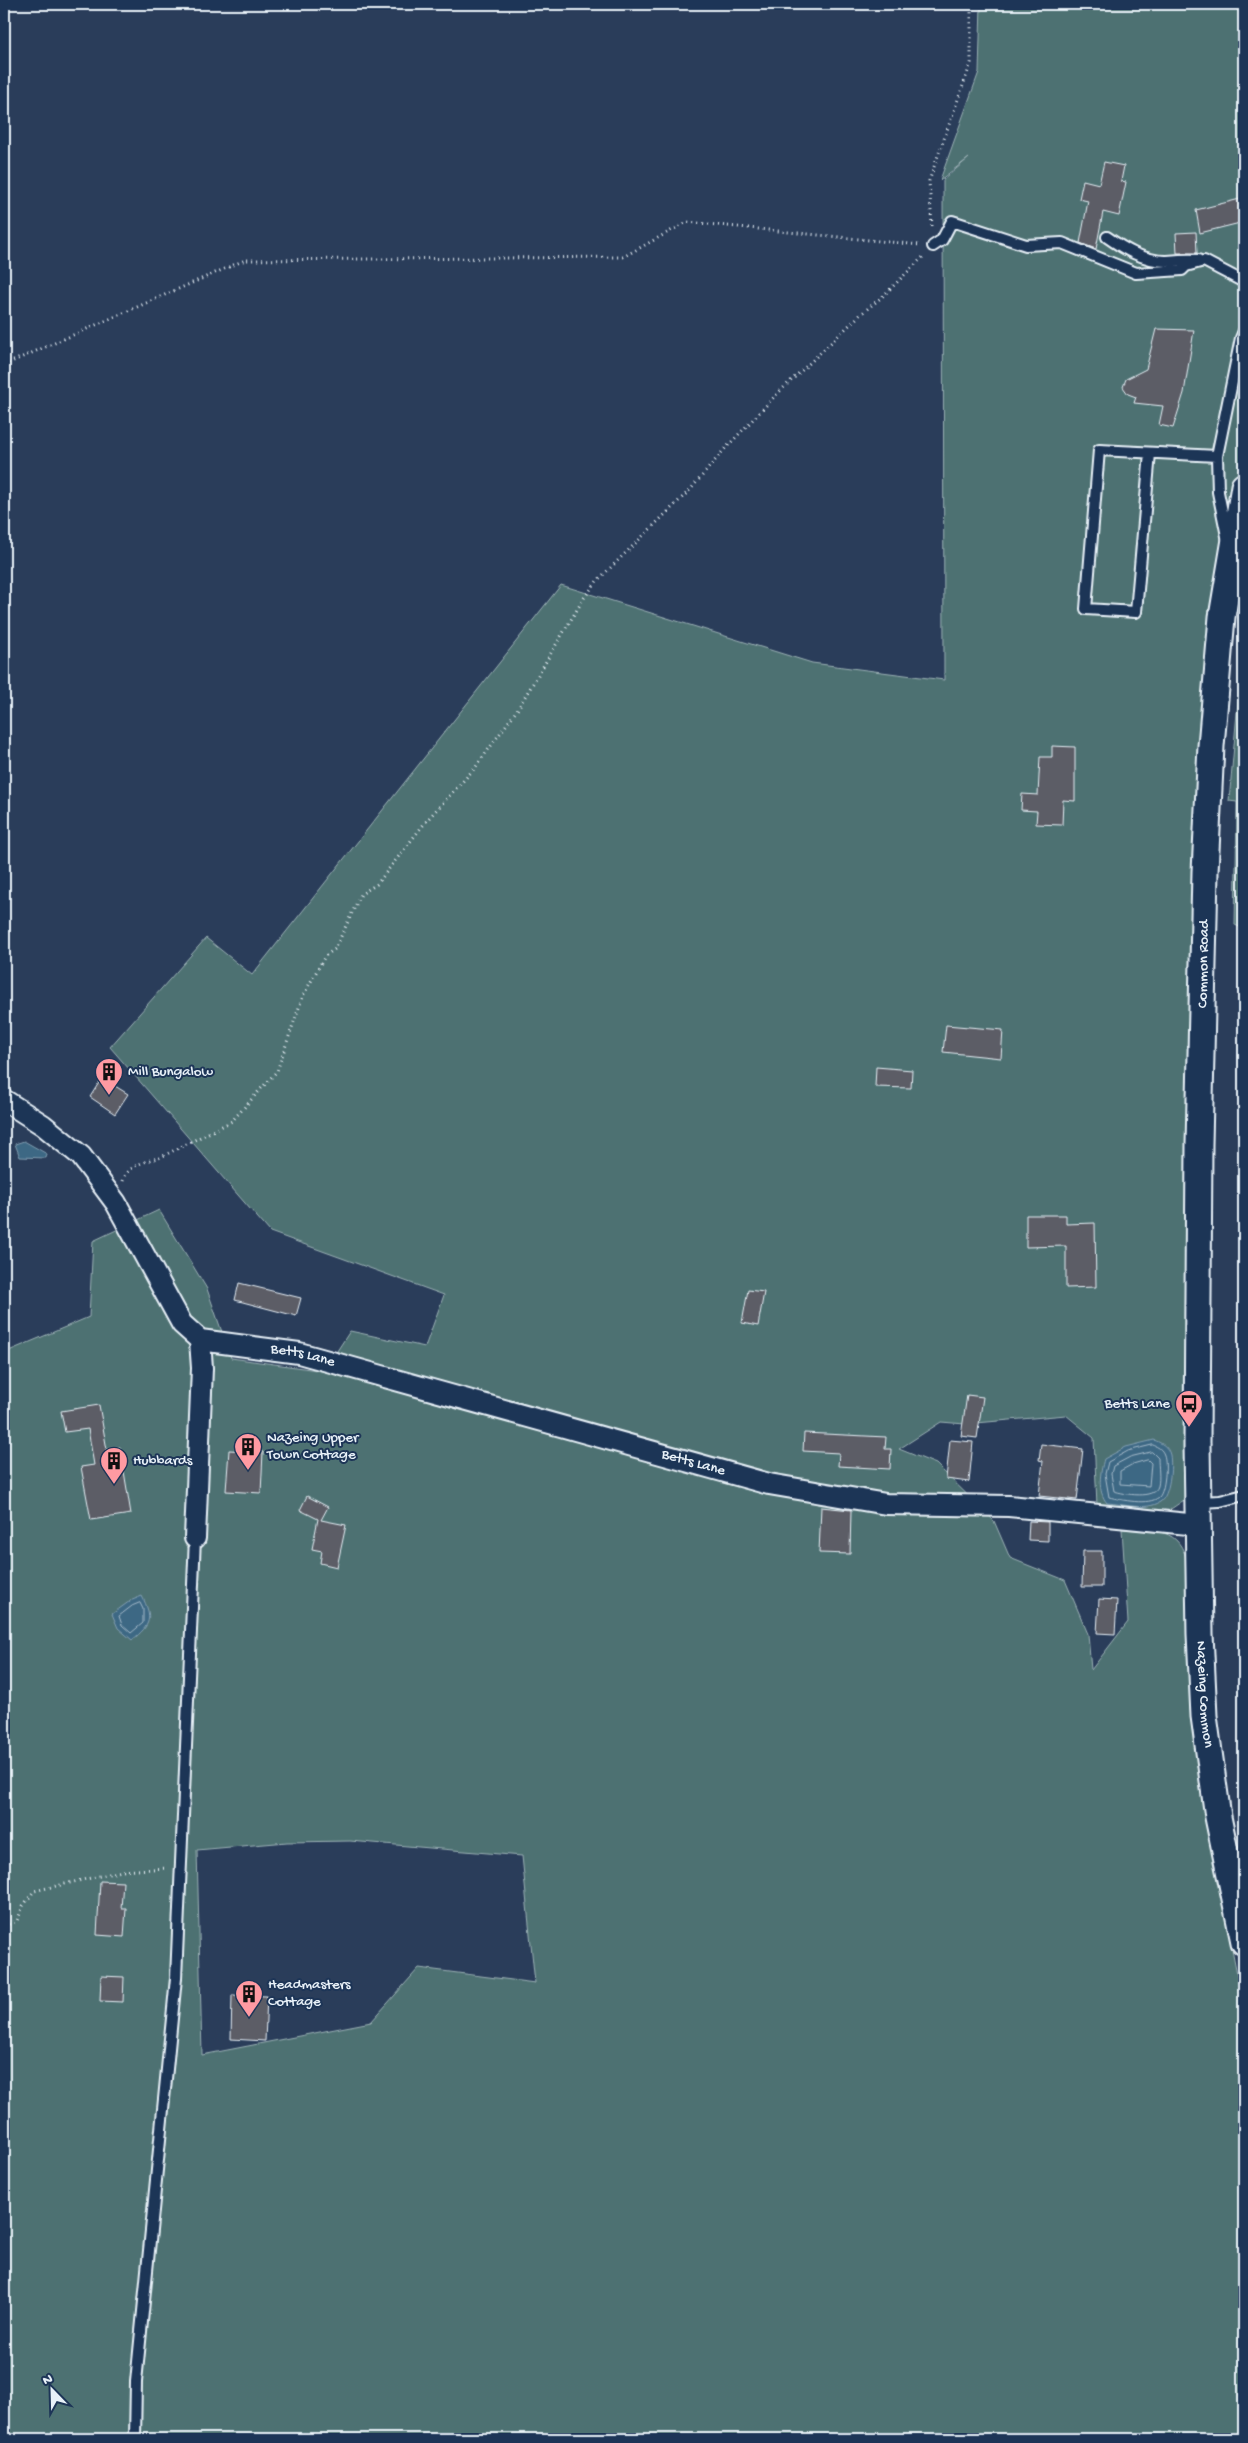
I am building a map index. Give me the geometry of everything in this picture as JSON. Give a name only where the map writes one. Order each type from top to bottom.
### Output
[{"type":"street","name":"Common Road","points":[[1197,1444],[1199,1145],[1205,872],[1212,728],[1222,617],[1244,486]]},
{"type":"street","points":[[4,1100],[64,1140],[81,1156],[116,1203],[182,1324],[200,1340],[202,1368],[195,1538]]},
{"type":"street","name":"Betts Lane","points":[[200,1340],[298,1353],[769,1484],[886,1504],[1009,1506],[1198,1514]]},
{"type":"street","name":"Nazeing Common","points":[[1197,1444],[1204,1716],[1218,1817],[1244,1942]]},
{"type":"lane","points":[[933,246],[942,240],[952,221],[1026,245],[1062,243],[1136,273],[1182,270],[1186,266],[1202,261]]},
{"type":"lane","points":[[1107,237],[1122,248],[1137,255],[1164,261],[1190,259],[1202,261],[1244,282]]},
{"type":"lane","points":[[1232,554],[1221,508],[1217,456],[1244,331]]},
{"type":"lane","points":[[1150,453],[1136,612],[1086,609],[1099,450],[1217,456]]},
{"type":"lane","points":[[1198,1514],[1220,1501],[1244,1495]]},
{"type":"lane","points":[[135,2439],[136,2382],[176,1978],[195,1538]]},
{"type":"path","points":[[116,1203],[125,1174],[147,1161],[159,1158],[232,1121],[277,1071],[303,996],[325,956],[335,948],[361,894],[377,884],[428,819],[475,768],[517,710],[584,598],[597,581],[685,496],[723,451],[776,395],[861,314],[882,298],[933,246],[929,181],[971,63],[971,4]]},
{"type":"path","points":[[4,365],[245,260],[623,257],[687,222],[933,246]]},
{"type":"path","points":[[4,1926],[17,1921],[23,1906],[34,1891],[122,1871],[161,1869],[182,1863]]},
{"type":"green space","points":[[981,4],[1244,4],[1244,455],[1223,565],[1187,1492],[1184,1500],[1168,1511],[1097,1506],[1094,1438],[1066,1415],[965,1424],[941,1422],[899,1449],[936,1464],[994,1521],[1010,1558],[1065,1580],[1088,1634],[1091,1670],[1128,1622],[1122,1529],[1164,1533],[1179,1543],[1184,1553],[1188,1566],[1190,1709],[1213,1854],[1244,2009],[1244,2439],[4,2439],[4,1353],[89,1317],[93,1241],[159,1210],[207,1289],[231,1358],[324,1371],[350,1331],[425,1347],[444,1295],[270,1232],[110,1047],[206,938],[252,975],[561,585],[812,663],[944,680],[943,180],[969,158],[940,180],[979,72]],"holes":[[[350,1841],[522,1856],[535,1983],[419,1968],[371,2022],[202,2055],[197,1850],[287,1842]]]},
{"type":"green space","points":[[1244,635],[1244,929],[1235,925],[1237,802],[1229,801]]},
{"type":"water","points":[[24,1141],[47,1154],[46,1158],[20,1157],[15,1144]]},
{"type":"water","points":[[1154,1440],[1166,1447],[1170,1455],[1170,1480],[1163,1499],[1154,1505],[1148,1506],[1107,1503],[1101,1487],[1104,1459],[1126,1447]]},
{"type":"water","points":[[142,1596],[148,1610],[148,1621],[143,1630],[132,1640],[118,1628],[112,1614],[130,1601]]},
{"type":"building","points":[[1104,162],[1124,166],[1121,181],[1126,182],[1119,216],[1103,212],[1096,249],[1080,243],[1088,201],[1079,199],[1083,180],[1099,184]]},
{"type":"building","points":[[1244,198],[1244,222],[1200,233],[1196,210]]},
{"type":"building","points":[[1196,232],[1197,253],[1177,253],[1176,233]]},
{"type":"building","points":[[1156,329],[1194,330],[1184,393],[1173,428],[1159,425],[1163,406],[1134,403],[1136,397],[1128,394],[1123,387],[1126,379],[1146,369]]},
{"type":"building","points":[[1052,746],[1075,747],[1075,801],[1063,800],[1062,825],[1036,824],[1037,811],[1021,810],[1022,794],[1038,795],[1040,757],[1052,757]]},
{"type":"building","points":[[946,1025],[1003,1030],[1001,1058],[943,1052]]},
{"type":"building","points":[[876,1067],[912,1070],[911,1088],[875,1087]]},
{"type":"building","name":"Mill Bungalow","points":[[102,1078],[128,1094],[115,1114],[90,1097]]},
{"type":"building","points":[[1026,1215],[1066,1215],[1066,1224],[1095,1223],[1096,1287],[1066,1288],[1066,1246],[1026,1247]]},
{"type":"building","points":[[239,1283],[301,1298],[296,1316],[235,1300]]},
{"type":"building","points":[[748,1290],[764,1292],[758,1326],[742,1323]]},
{"type":"building","points":[[967,1395],[983,1397],[977,1438],[961,1436]]},
{"type":"building","points":[[99,1405],[107,1450],[120,1447],[131,1514],[91,1520],[81,1467],[94,1465],[88,1429],[65,1432],[61,1411]]},
{"type":"building","points":[[804,1433],[886,1437],[885,1449],[891,1449],[890,1469],[838,1466],[839,1453],[803,1451]]},
{"type":"building","points":[[950,1440],[973,1442],[969,1482],[946,1479]]},
{"type":"building","points":[[1041,1444],[1083,1449],[1077,1500],[1039,1496],[1043,1461],[1039,1460]]},
{"type":"building","name":"Nazeing Upper Town Cottage","points":[[229,1450],[263,1452],[261,1493],[226,1491]]},
{"type":"building","points":[[307,1496],[328,1507],[321,1520],[346,1525],[337,1567],[320,1563],[322,1551],[312,1549],[318,1519],[300,1510]]},
{"type":"building","points":[[821,1507],[851,1510],[850,1554],[819,1553]]},
{"type":"building","points":[[1029,1521],[1048,1522],[1048,1541],[1028,1540]]},
{"type":"building","points":[[1083,1551],[1102,1551],[1102,1587],[1082,1587]]},
{"type":"building","points":[[1099,1599],[1117,1600],[1115,1634],[1097,1633]]},
{"type":"building","points":[[100,1881],[123,1882],[121,1908],[126,1908],[124,1937],[97,1935]]},
{"type":"building","points":[[101,1976],[124,1977],[123,2002],[100,2001]]},
{"type":"building","name":"Headmasters Cottage","points":[[232,1995],[267,1996],[265,2041],[231,2039]]},
{"type":"place","name":"Mill Bungalow","points":[[109,1096]]},
{"type":"place","name":"Betts Lane","points":[[1189,1428]]},
{"type":"place","name":"Nazeing Upper Town Cottage","points":[[248,1471]]},
{"type":"place","name":"Hubbards","points":[[114,1485]]},
{"type":"place","name":"Headmasters Cottage","points":[[249,2018]]}]
